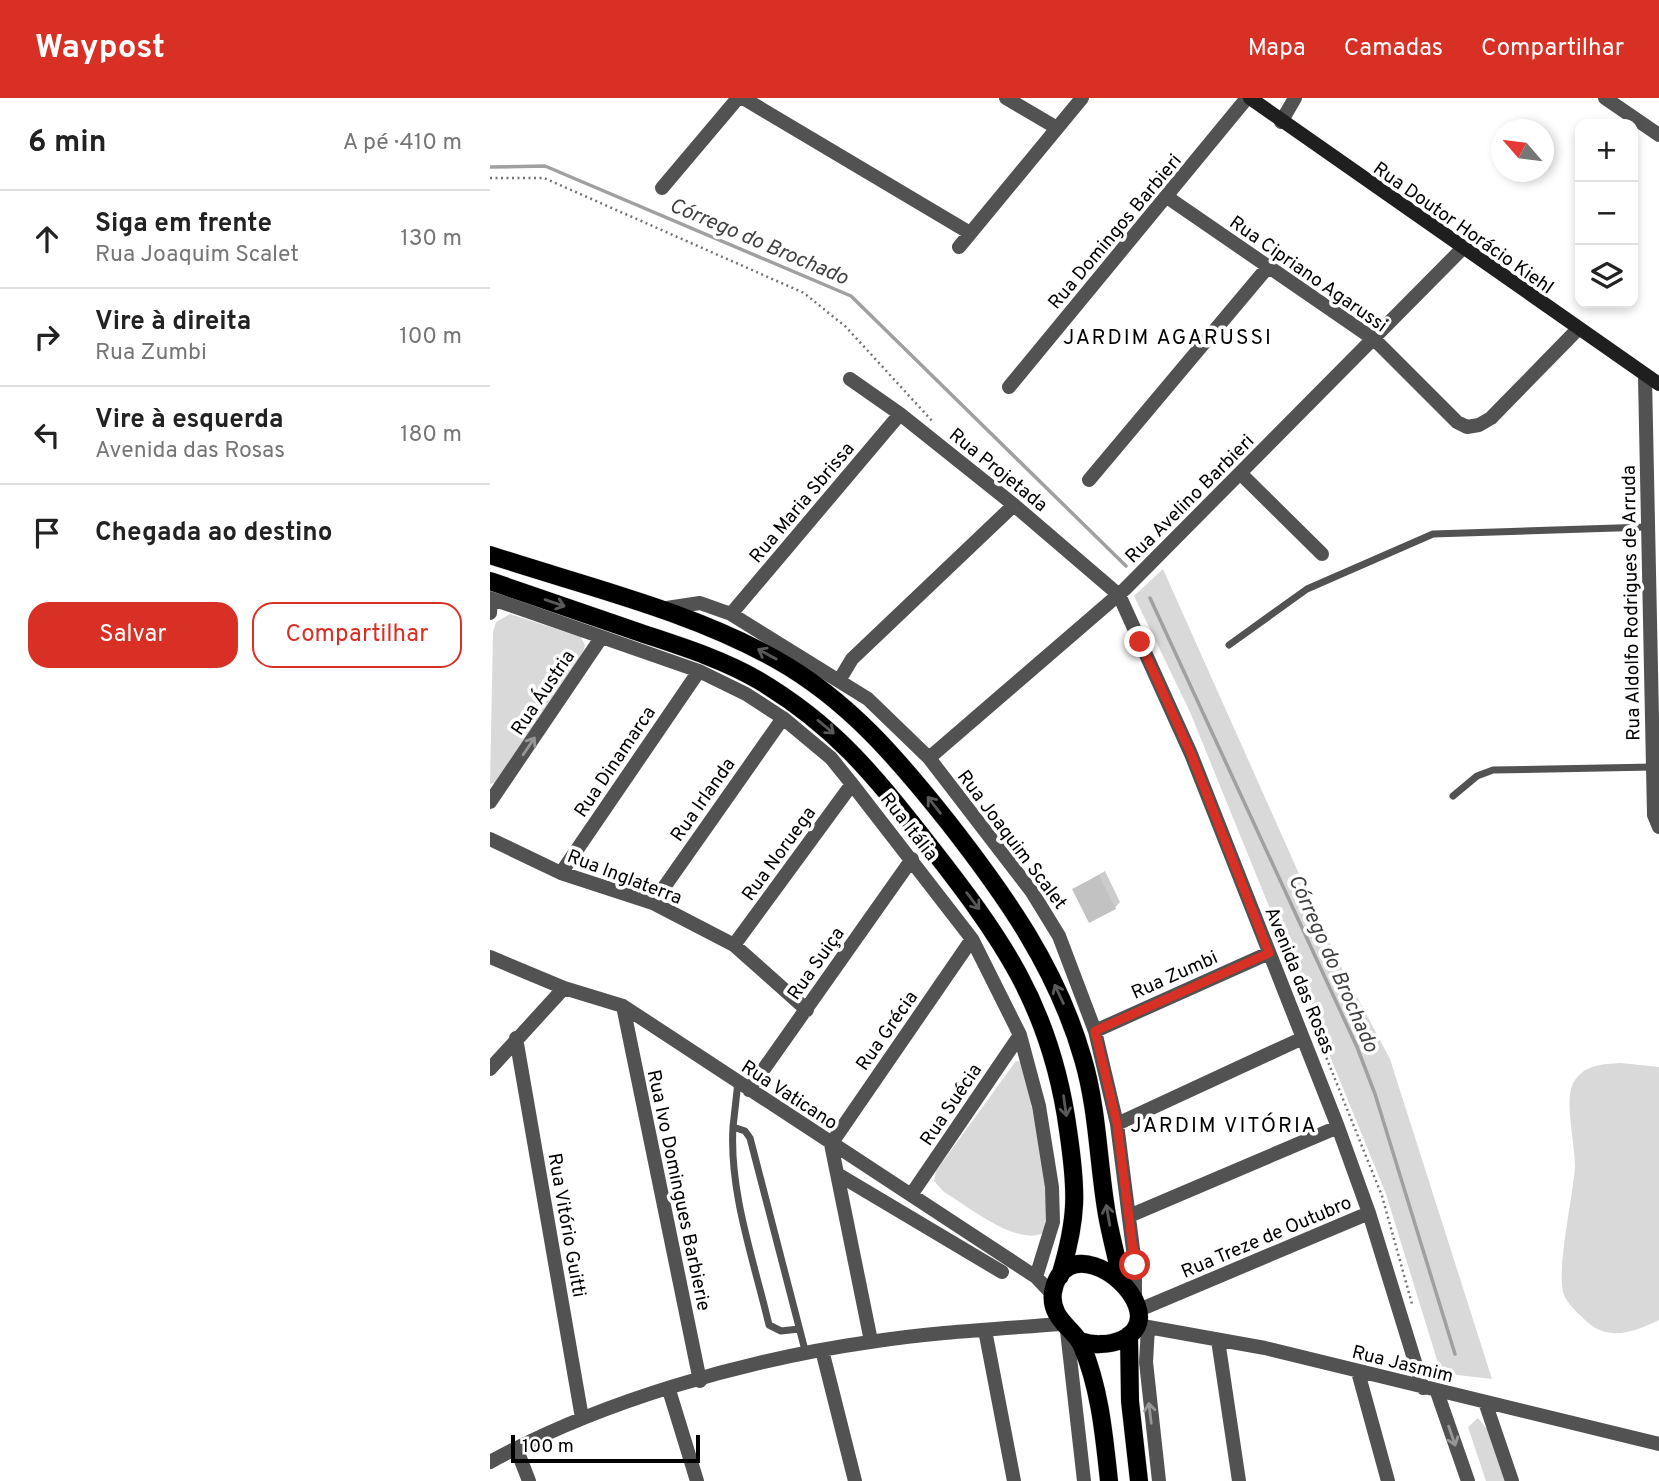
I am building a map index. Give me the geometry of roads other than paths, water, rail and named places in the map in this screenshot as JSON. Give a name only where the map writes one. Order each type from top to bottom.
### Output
[{"type":"main road","points":[[490,555],[657,610],[754,648],[779,661],[844,706],[870,729],[900,761],[1004,893],[1032,938],[1063,1002],[1083,1058],[1095,1111],[1107,1214],[1122,1282],[1138,1320],[1130,1401],[1139,1481]]},
{"type":"main road","points":[[490,581],[682,647],[756,679],[823,724],[869,769],[998,935],[1036,1004],[1052,1046],[1063,1094],[1076,1183],[1076,1216],[1053,1294],[1099,1397],[1109,1481]]},
{"type":"main road","points":[[1060,1276],[1070,1267],[1083,1263],[1098,1266],[1122,1282]]},
{"type":"main road","points":[[1069,1332],[1108,1346],[1138,1320]]},
{"type":"street","points":[[662,188],[738,98]]},
{"type":"street","points":[[743,98],[970,233]]},
{"type":"street","points":[[1006,98],[1057,128]]},
{"type":"street","points":[[959,247],[1082,98]]},
{"type":"street","name":"Rua Doutor Horácio Kiehl","points":[[1248,98],[1577,330],[1659,384]]},
{"type":"street","name":"Rua Domingos Barbieri","points":[[1009,387],[1248,98]]},
{"type":"street","points":[[1281,122],[1296,98]]},
{"type":"street","points":[[1605,98],[1659,135]]},
{"type":"street","name":"Rua Cipriano Agarussi","points":[[1167,197],[1375,340],[1448,416],[1467,427],[1479,425],[1491,418],[1577,330]]},
{"type":"street","name":"Rua Avelino Barbieri","points":[[929,758],[1119,595],[1375,340],[1462,249]]},
{"type":"street","points":[[1088,480],[1267,268]]},
{"type":"street","name":"Rua Aldolfo Rodrigues de Arruda","points":[[1645,377],[1653,527],[1654,815],[1659,827]]},
{"type":"street","name":"Rua Projetada","points":[[850,379],[900,414],[1014,505],[1119,595]]},
{"type":"street","name":"Rua Maria Sbrissa","points":[[731,614],[900,414]]},
{"type":"street","points":[[1240,474],[1322,554]]},
{"type":"street","points":[[840,679],[852,659],[1014,505]]},
{"type":"street","name":"Avenida das Rosas","points":[[1119,595],[1191,754],[1304,1038],[1369,1213],[1430,1390],[1468,1481]]},
{"type":"street","points":[[490,599],[490,613]]},
{"type":"street","name":"Rua Itália","points":[[490,599],[699,671],[746,694],[783,718],[831,758],[852,784],[972,939],[1020,1034],[1039,1106],[1052,1187],[1053,1222],[1036,1277]]},
{"type":"street","name":"Rua Joaquim Scalet","points":[[657,610],[700,603],[731,614],[840,679],[868,699],[929,758],[1049,917],[1077,978],[1095,1031],[1117,1124],[1159,1481]]},
{"type":"street","name":"Rua Áustria","points":[[490,802],[601,638]]},
{"type":"street","name":"Rua Dinamarca","points":[[561,873],[699,671]]},
{"type":"street","name":"Rua Irlanda","points":[[653,903],[783,718]]},
{"type":"street","name":"Rua Noruega","points":[[734,944],[852,784]]},
{"type":"street","name":"Rua Inglaterra","points":[[490,839],[561,873],[653,903],[734,944],[807,1010]]},
{"type":"street","name":"Rua Suiça","points":[[743,1086],[807,1010],[912,859]]},
{"type":"street","name":"Rua Grécia","points":[[831,1144],[972,939]]},
{"type":"street","name":"Rua Zumbi","points":[[1095,1031],[1269,953]]},
{"type":"street","name":"Rua Vaticano","points":[[490,957],[564,988],[623,1006],[1036,1277],[1053,1294]]},
{"type":"street","points":[[492,1065],[564,988]]},
{"type":"street","name":"Rua Ivo Domingues Barbierie","points":[[623,1006],[700,1381]]},
{"type":"street","name":"Rua Suécia","points":[[911,1195],[1020,1034]]},
{"type":"street","name":"Rua Vitório Guitti","points":[[516,1038],[582,1419]]},
{"type":"street","points":[[1117,1124],[1304,1038]]},
{"type":"street","points":[[1129,1216],[1338,1127]]},
{"type":"street","points":[[831,1144],[871,1341]]},
{"type":"street","points":[[839,1175],[1002,1272]]},
{"type":"street","name":"Rua Treze de Outubro","points":[[1138,1320],[1369,1213]]},
{"type":"street","name":"Rua Jasmim","points":[[1138,1320],[1218,1340],[1265,1348],[1659,1444]]},
{"type":"street","points":[[985,1330],[1014,1481]]},
{"type":"street","points":[[490,1462],[582,1419],[700,1381],[822,1350],[871,1341],[985,1330],[1069,1332],[1084,1481]]},
{"type":"street","points":[[1218,1340],[1239,1481]]},
{"type":"street","points":[[822,1350],[855,1481]]},
{"type":"street","points":[[1358,1372],[1388,1481]]},
{"type":"street","points":[[669,1390],[697,1481]]},
{"type":"street","points":[[1485,1402],[1512,1481]]},
{"type":"street","points":[[517,1450],[529,1481]]},
{"type":"lane","points":[[1229,645],[1307,589],[1433,534],[1653,527]]},
{"type":"lane","points":[[1453,796],[1477,776],[1493,771],[1653,768]]},
{"type":"lane","points":[[743,1086],[733,1127],[732,1154],[739,1198],[769,1325],[781,1331],[799,1329]]},
{"type":"lane","points":[[733,1127],[745,1131],[750,1138],[806,1355]]},
{"type":"waterway","name":"Córrego do Brochado","points":[[490,167],[545,166],[851,296],[1126,566]]},
{"type":"waterway","name":"Córrego do Brochado","points":[[1150,598],[1357,1047],[1375,1094],[1455,1354]]},
{"type":"district","name":"JARDIM AGARUSSI","points":[[1168,337]]},
{"type":"district","name":"JARDIM VITÓRIA","points":[[1224,1125]]}]
